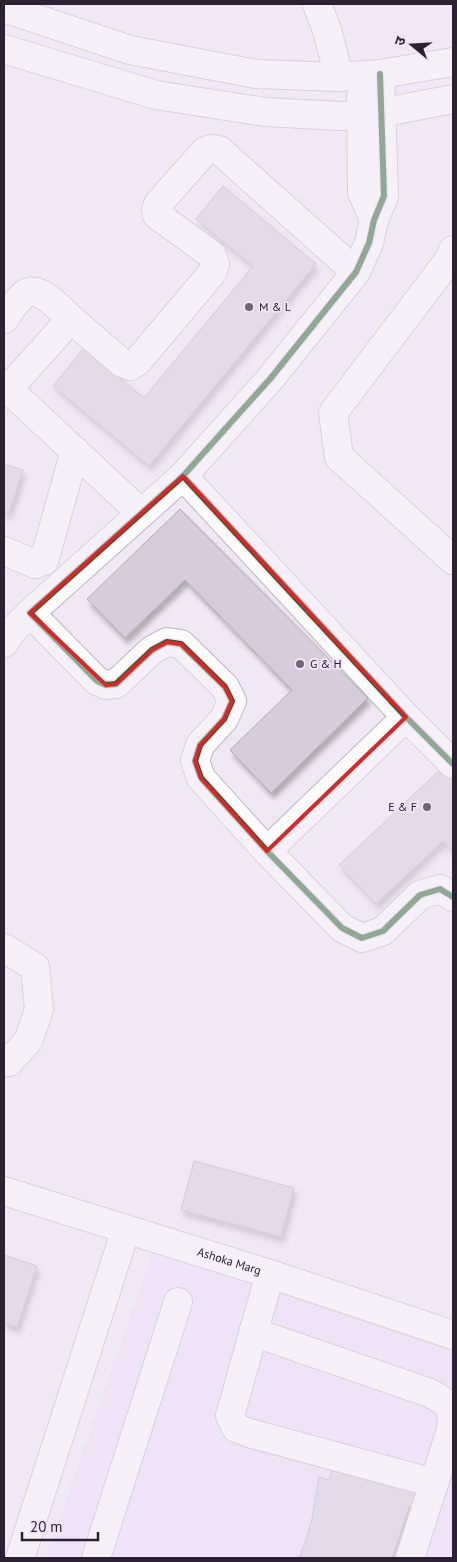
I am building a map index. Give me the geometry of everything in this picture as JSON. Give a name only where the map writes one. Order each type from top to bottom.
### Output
[{"type":"street","points":[[4,643],[12,631],[30,613],[183,476],[270,379],[356,272],[369,243],[374,220],[384,196],[371,114],[360,75],[327,30],[317,4]]},
{"type":"street","points":[[4,8],[130,50],[256,74],[360,75],[453,62]]},
{"type":"street","points":[[4,49],[156,95],[265,112],[340,116],[371,114],[453,99]]},
{"type":"street","points":[[4,319],[25,293],[32,291],[40,292],[122,363],[130,366],[137,362],[212,273],[215,264],[212,255],[157,215],[156,210],[158,204],[205,151],[211,149],[219,150],[356,272]]},
{"type":"street","points":[[453,250],[451,257],[333,413],[339,457],[453,560]]},
{"type":"street","points":[[71,319],[6,390],[141,513]]},
{"type":"street","points":[[4,551],[34,564],[44,561],[75,452]]},
{"type":"street","points":[[183,476],[406,717],[453,764]]},
{"type":"street","points":[[30,613],[97,681],[106,685],[116,684],[152,650],[167,642],[181,644],[225,687],[232,701],[224,719],[200,745],[195,760],[201,778],[267,851],[342,928],[362,938],[384,931],[420,895],[440,889],[453,897]]},
{"type":"street","points":[[267,851],[406,717]]},
{"type":"street","points":[[4,948],[35,967],[39,1010],[28,1041],[9,1062],[4,1062]]},
{"type":"street","name":"Ashoka Marg","points":[[4,1191],[270,1274],[453,1335]]},
{"type":"street","points":[[20,1558],[126,1229]]},
{"type":"street","points":[[270,1274],[230,1416],[236,1428],[434,1483]]},
{"type":"street","points":[[96,1558],[178,1302]]},
{"type":"street","points":[[253,1332],[430,1393],[446,1402],[452,1414],[451,1430],[410,1558]]},
{"type":"highlighted area","points":[[183,476],[406,717],[267,851],[201,778],[195,761],[200,745],[224,719],[232,701],[225,687],[181,644],[167,642],[152,650],[116,684],[106,685],[30,613]]},
{"type":"shaded area","points":[[152,1254],[453,1342],[453,1558],[46,1558]]},
{"type":"building","name":"M & L","points":[[223,186],[316,264],[149,466],[53,386],[84,348],[144,398],[253,266],[196,219]]},
{"type":"building","points":[[4,464],[23,470],[9,513],[4,512]]},
{"type":"building","name":"G & H","points":[[180,509],[368,698],[271,793],[230,750],[292,690],[185,580],[125,638],[87,599]]},
{"type":"building","name":"E & F","points":[[446,764],[453,772],[453,852],[443,841],[376,904],[339,865]]},
{"type":"building","points":[[194,1161],[294,1188],[281,1237],[181,1210]]},
{"type":"building","points":[[4,1255],[37,1266],[17,1327],[4,1323]]},
{"type":"building","points":[[335,1461],[424,1487],[420,1511],[409,1507],[392,1558],[299,1558],[312,1519],[319,1477],[329,1480]]},
{"type":"cycle path","points":[[380,74],[384,196],[374,220],[369,243],[356,272],[270,379],[183,476],[406,717],[453,764]]},
{"type":"cycle path","points":[[183,476],[30,613],[97,681],[106,685],[116,684],[152,650],[167,642],[181,644],[225,687],[232,701],[224,719],[200,745],[195,761],[201,778],[267,851],[342,928],[362,938],[383,931],[420,895],[440,889],[453,897]]},
{"type":"place","name":"M & L","points":[[249,307]]},
{"type":"place","name":"G & H","points":[[300,664]]},
{"type":"place","name":"E & F","points":[[427,807]]}]
